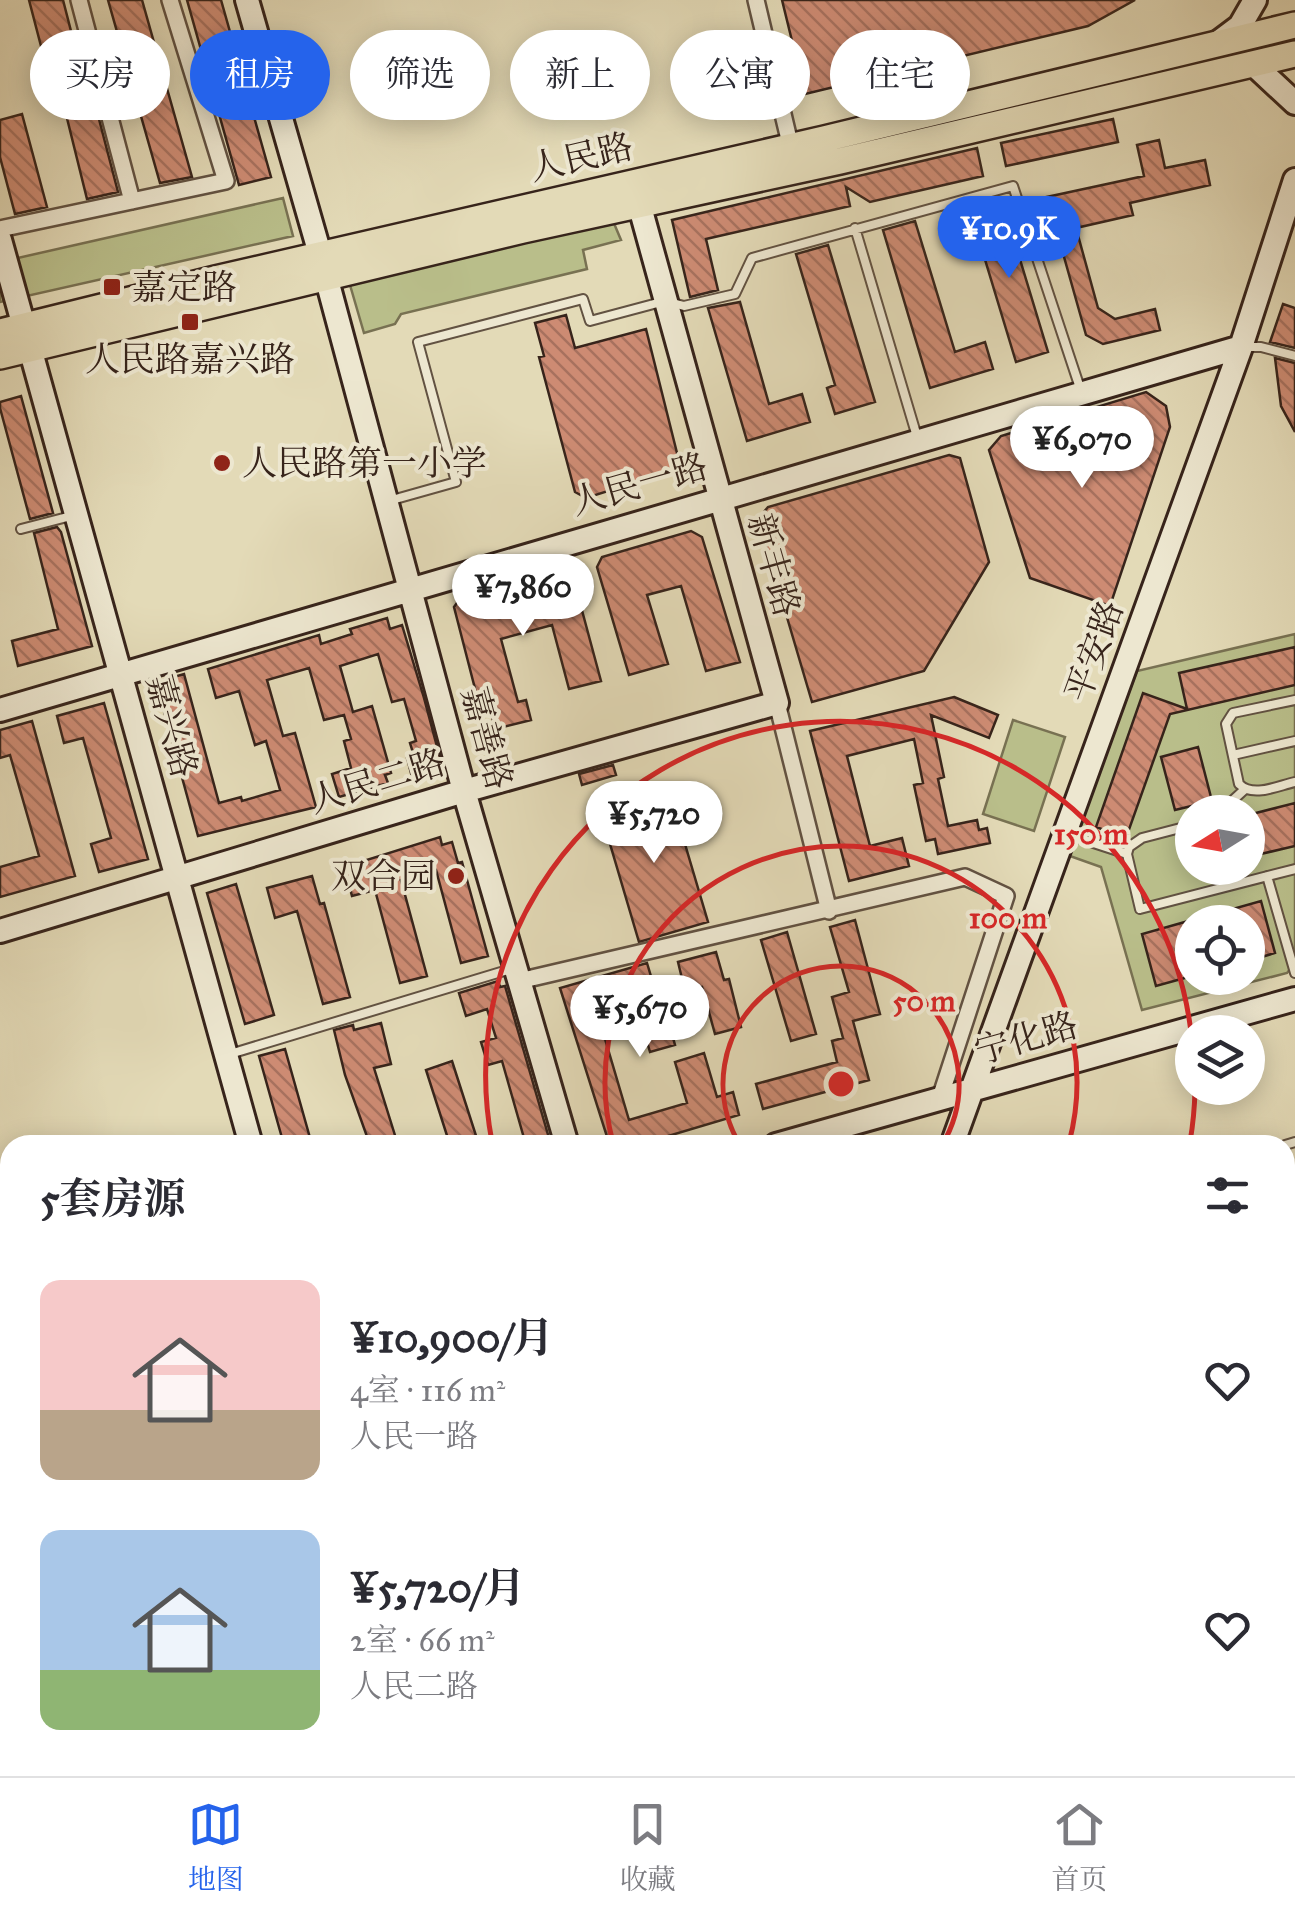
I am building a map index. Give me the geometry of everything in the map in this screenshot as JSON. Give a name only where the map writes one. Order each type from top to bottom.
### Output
[{"type":"main road","name":"人民路","points":[[793,158],[1295,26]]},
{"type":"main road","name":"人民路","points":[[0,356],[19,336],[793,158],[1295,54]]},
{"type":"street","points":[[79,0],[132,201]]},
{"type":"street","points":[[0,229],[226,181],[170,0]]},
{"type":"street","name":"嘉善路","points":[[247,0],[411,587],[464,792],[564,1135]]},
{"type":"street","points":[[756,0],[793,158]]},
{"type":"street","points":[[1216,44],[1240,26],[1255,0]]},
{"type":"street","points":[[1252,64],[1295,103]]},
{"type":"street","name":"平安路","points":[[956,1135],[1242,347],[1295,180]]},
{"type":"street","name":"新丰路","points":[[636,193],[777,703],[829,911]]},
{"type":"street","name":"嘉兴路","points":[[0,240],[19,336],[77,514],[248,1135]]},
{"type":"street","name":"人民一路","points":[[0,710],[718,497],[1242,347]]},
{"type":"street","name":"人民二路","points":[[0,931],[777,703]]},
{"type":"street","points":[[518,974],[829,911],[966,877],[1006,896],[940,1098]]},
{"type":"street","name":"宁化路","points":[[811,1135],[1295,998]]},
{"type":"lane","points":[[387,502],[456,482],[418,342],[583,299],[590,322],[665,301],[684,306],[735,294],[752,258],[1013,186],[1082,393]]},
{"type":"lane","points":[[855,228],[918,440]]},
{"type":"lane","points":[[1242,347],[1261,347],[1295,356]]},
{"type":"lane","points":[[21,529],[77,514]]},
{"type":"lane","points":[[1295,700],[1227,717],[1239,784],[1244,790],[1252,792],[1295,782]]},
{"type":"lane","points":[[1233,756],[1295,740]]},
{"type":"lane","points":[[1239,795],[1244,790]]},
{"type":"lane","points":[[1175,829],[1142,838],[1129,847],[1140,909],[1295,869]]},
{"type":"lane","points":[[1065,833],[1128,854]]},
{"type":"lane","points":[[1268,876],[1295,973]]},
{"type":"lane","points":[[226,1055],[518,974]]},
{"type":"green space","points":[[283,198],[293,236],[0,302],[0,262]]},
{"type":"green space","points":[[613,221],[621,240],[583,250],[587,269],[401,314],[395,324],[364,333],[350,285]]},
{"type":"green space","points":[[1295,634],[1295,963],[1287,973],[1265,979],[1265,905],[1175,905],[1175,995],[1201,995],[1142,1010],[1101,867],[1067,855],[1137,671]]},
{"type":"green space","points":[[1013,720],[1065,737],[1034,831],[983,814]]},
{"type":"building","points":[[29,0],[63,0],[71,30],[37,30]]},
{"type":"building","points":[[108,0],[142,0],[150,30],[117,30]]},
{"type":"building","points":[[187,0],[221,0],[229,30],[195,30]]},
{"type":"building","points":[[782,0],[1135,0],[1088,26],[970,54],[970,30],[830,30],[830,88],[810,93],[810,30],[789,30]]},
{"type":"building","points":[[170,99],[192,177],[160,183],[142,120],[170,120]]},
{"type":"building","points":[[22,114],[47,207],[15,214],[0,157],[0,120]]},
{"type":"building","points":[[1113,119],[1118,142],[1006,166],[1001,143]]},
{"type":"building","points":[[67,120],[99,120],[118,192],[87,199]]},
{"type":"building","points":[[221,120],[255,120],[271,177],[239,185]]},
{"type":"building","points":[[1159,140],[1165,168],[1205,160],[1210,185],[1130,203],[1133,215],[1076,228],[1098,308],[1115,319],[1155,309],[1160,330],[1103,344],[1086,335],[1057,232],[1050,234],[1042,198],[1144,176],[1137,145]]},
{"type":"building","points":[[977,148],[983,176],[870,202],[846,187],[850,206],[706,239],[718,290],[690,297],[672,220]]},
{"type":"building","points":[[1002,200],[1048,352],[1016,362],[970,210]]},
{"type":"building","points":[[915,221],[955,352],[985,342],[993,369],[930,388],[883,230]]},
{"type":"building","points":[[828,245],[875,402],[835,414],[827,388],[835,385],[796,254]]},
{"type":"building","points":[[740,302],[769,404],[802,394],[810,422],[747,441],[708,308]]},
{"type":"building","points":[[1283,304],[1295,308],[1295,348],[1270,342]]},
{"type":"building","points":[[566,315],[575,348],[646,329],[679,461],[672,471],[586,498],[575,492],[539,357],[544,356],[535,323]]},
{"type":"building","points":[[1275,358],[1295,363],[1295,432],[1281,406]]},
{"type":"building","points":[[1146,392],[1166,406],[1170,427],[1110,606],[1030,578],[989,450],[1001,436]]},
{"type":"building","points":[[21,396],[53,513],[30,519],[0,408],[0,402]]},
{"type":"building","points":[[949,455],[960,458],[989,562],[924,671],[812,702],[758,519],[768,507]]},
{"type":"building","points":[[57,527],[92,646],[18,666],[12,641],[58,629],[34,533]]},
{"type":"building","points":[[691,531],[702,537],[740,662],[706,671],[681,586],[647,595],[668,664],[629,675],[597,567],[602,557]]},
{"type":"building","points":[[562,570],[573,577],[601,681],[569,689],[552,625],[501,639],[518,702],[526,700],[531,720],[495,729],[490,709],[481,712],[454,607],[459,600]]},
{"type":"building","points":[[387,618],[390,629],[402,625],[424,698],[440,758],[429,762],[432,771],[412,777],[407,758],[414,756],[410,743],[416,741],[404,699],[392,702],[378,654],[340,666],[353,712],[372,706],[391,773],[385,775],[388,783],[339,797],[332,774],[351,768],[344,741],[351,739],[344,715],[324,720],[309,668],[267,680],[283,736],[295,733],[316,807],[198,836],[156,682],[184,674],[219,803],[241,797],[242,801],[280,790],[266,741],[255,745],[239,691],[216,698],[208,669],[319,635],[321,644],[352,634],[350,629]]},
{"type":"building","points":[[1295,647],[1295,685],[1170,714],[1126,838],[1096,827],[1143,693],[1187,709],[1179,673]]},
{"type":"building","points":[[954,697],[998,715],[989,738],[931,715],[944,777],[938,779],[948,826],[977,820],[979,830],[987,828],[990,843],[938,854],[935,839],[926,841],[914,785],[923,783],[914,739],[847,756],[870,846],[902,838],[909,866],[849,881],[810,731]]},
{"type":"building","points":[[104,703],[148,859],[99,872],[91,844],[111,838],[83,738],[64,743],[57,716]]},
{"type":"building","points":[[32,721],[75,876],[0,897],[0,867],[39,856],[10,755],[0,758],[0,730]]},
{"type":"building","points":[[1198,747],[1210,795],[1175,795],[1175,810],[1161,757]]},
{"type":"building","points":[[613,765],[616,775],[582,785],[579,774]]},
{"type":"building","points":[[669,790],[708,922],[639,942],[600,810]]},
{"type":"building","points":[[1295,803],[1295,846],[1265,853],[1265,811]]},
{"type":"building","points":[[440,837],[442,845],[452,842],[458,863],[462,862],[488,956],[461,963],[436,870],[401,880],[427,976],[400,983],[375,890],[352,896],[344,867]]},
{"type":"building","points":[[312,876],[320,904],[324,903],[350,997],[323,1004],[297,911],[275,918],[267,888]]},
{"type":"building","points":[[236,884],[274,1015],[245,1024],[207,893]]},
{"type":"building","points":[[1265,916],[1275,953],[1265,956]]},
{"type":"building","points":[[855,920],[880,1014],[853,1021],[869,1080],[763,1109],[756,1084],[837,1062],[832,1041],[843,1038],[832,997],[849,992],[830,927]]},
{"type":"building","points":[[1175,925],[1175,981],[1156,986],[1142,934]]},
{"type":"building","points":[[787,932],[816,1034],[791,1041],[761,940]]},
{"type":"building","points":[[716,952],[724,980],[729,979],[741,1027],[715,1034],[702,987],[685,991],[678,962]]},
{"type":"building","points":[[647,963],[653,983],[657,981],[675,1045],[650,1052],[633,994],[595,1005],[629,1120],[687,1103],[675,1062],[704,1053],[717,1097],[733,1092],[739,1115],[672,1135],[606,1135],[560,988]]},
{"type":"building","points":[[498,981],[500,987],[505,986],[548,1135],[523,1135],[502,1061],[488,1065],[481,1042],[496,1038],[487,1009],[466,1016],[459,993]]},
{"type":"building","points":[[381,1023],[391,1064],[374,1068],[395,1135],[366,1135],[334,1030],[353,1025],[354,1030]]},
{"type":"building","points":[[285,1049],[309,1135],[281,1135],[259,1056]]},
{"type":"building","points":[[452,1061],[476,1135],[447,1135],[426,1070]]},
{"type":"place","name":"嘉定路","points":[[112,287]]},
{"type":"place","name":"人民路嘉兴路","points":[[190,322]]},
{"type":"place","name":"人民路第一小学","points":[[222,463]]},
{"type":"place","name":"双合园","points":[[456,876]]}]
